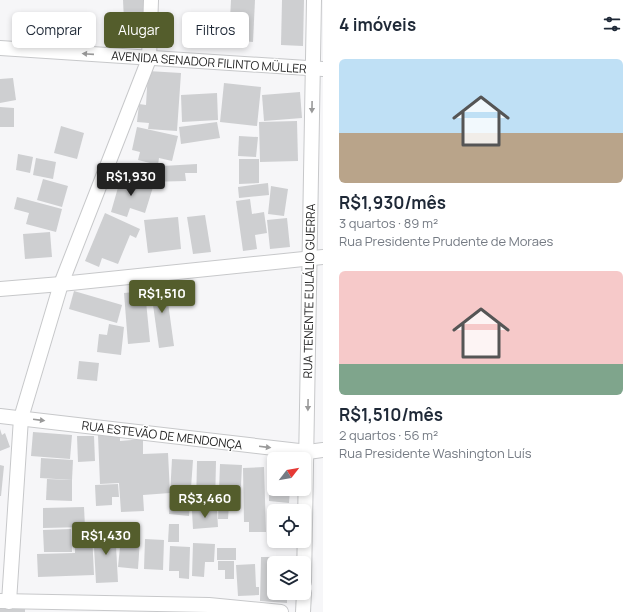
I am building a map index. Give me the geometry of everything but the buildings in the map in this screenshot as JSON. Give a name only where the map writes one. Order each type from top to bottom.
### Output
[{"type":"street","points":[[151,0],[149,59],[61,284],[21,418],[4,601],[209,605],[281,612]]},
{"type":"street","name":"RUA TENENTE EULÁLIO GUERRA","points":[[308,452],[316,257],[318,69],[314,0]]},
{"type":"street","name":"AVENIDA SENADOR FILINTO MÜLLER","points":[[0,48],[318,69]]},
{"type":"street","points":[[0,289],[316,257]]},
{"type":"street","name":"RUA ESTEVÃO DE MENDONÇA","points":[[0,416],[308,452],[323,450]]},
{"type":"street","name":"RUA TENENTE EULÁLIO GUERRA","points":[[305,556],[307,496]]},
{"type":"street","points":[[303,612],[304,600]]}]
